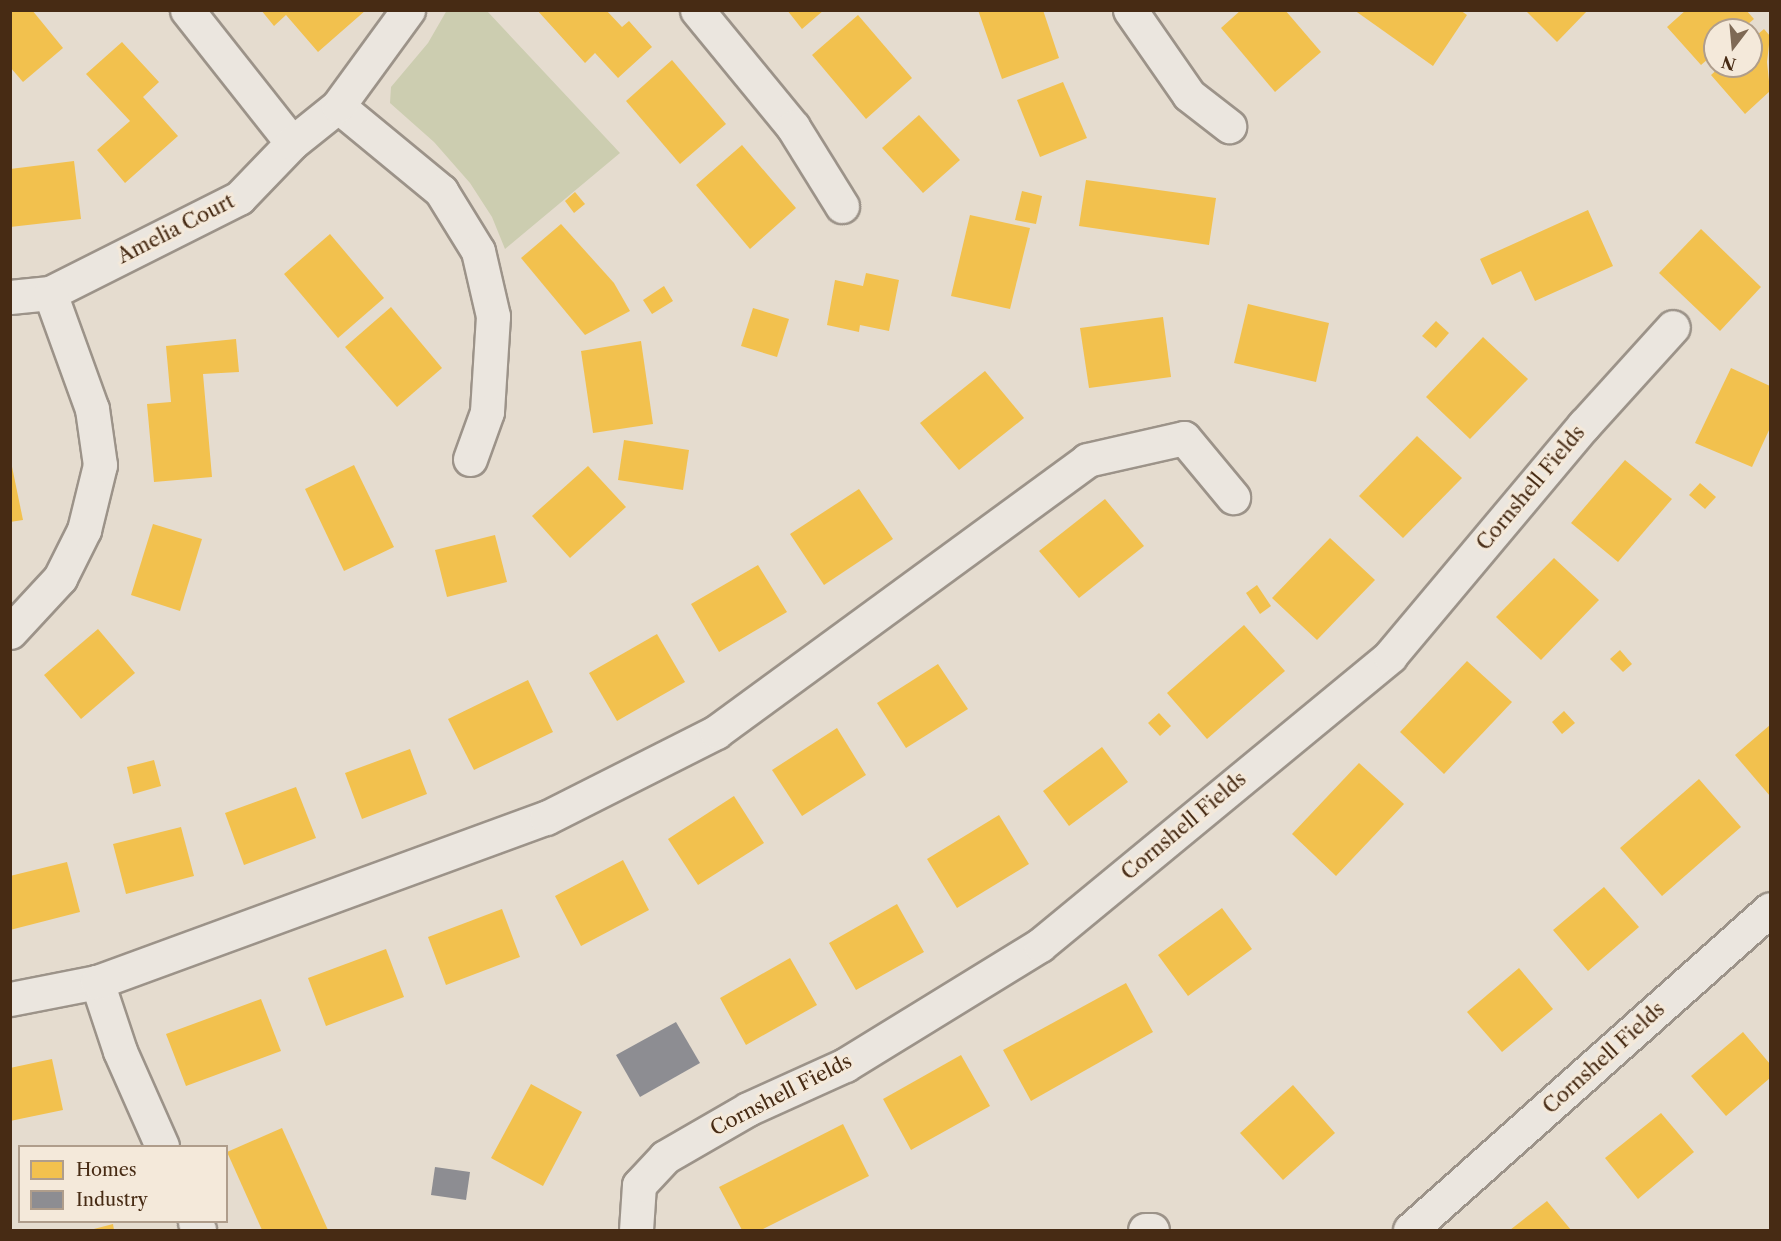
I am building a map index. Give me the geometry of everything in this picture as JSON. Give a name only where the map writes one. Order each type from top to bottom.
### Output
[{"type":"street","points":[[187,10],[292,143]]},
{"type":"street","name":"Amelia Court","points":[[10,297],[50,293],[239,198],[292,143],[338,106],[408,10]]},
{"type":"street","points":[[697,10],[793,127],[842,206]]},
{"type":"street","points":[[1130,10],[1190,95],[1229,126]]},
{"type":"street","points":[[338,106],[441,191],[478,251],[493,316],[487,412],[470,459]]},
{"type":"street","points":[[10,632],[60,578],[84,530],[100,465],[92,409],[50,293]]},
{"type":"street","name":"Cornshell Fields","points":[[636,1230],[639,1185],[665,1157],[748,1109],[845,1065],[1040,945],[1390,656],[1584,425],[1673,327]]},
{"type":"street","points":[[10,999],[97,982],[546,818],[716,732],[1087,460],[1184,438],[1233,498]]},
{"type":"street","name":"Cornshell Fields","points":[[1410,1230],[1770,909]]},
{"type":"street","points":[[97,982],[120,1051],[162,1145]]},
{"type":"street","points":[[1145,1230],[1152,1230]]},
{"type":"green space","points":[[447,10],[487,11],[620,153],[505,249],[492,217],[470,183],[434,142],[390,103],[391,87],[428,43]]},
{"type":"building: Homes","points":[[10,10],[32,10],[63,48],[23,82],[10,67]]},
{"type":"building: Homes","points":[[261,10],[366,10],[318,52],[286,15],[274,26]]},
{"type":"building: Homes","points":[[537,10],[606,10],[622,27],[629,21],[652,47],[618,78],[595,53],[585,63]]},
{"type":"building: Homes","points":[[787,10],[824,10],[802,29]]},
{"type":"building: Homes","points":[[978,10],[1043,10],[1059,58],[1002,79]]},
{"type":"building: Homes","points":[[1241,10],[1285,10],[1321,52],[1275,92],[1221,28]]},
{"type":"building: Homes","points":[[1354,10],[1460,10],[1467,15],[1433,66]]},
{"type":"building: Homes","points":[[1525,10],[1588,10],[1557,42]]},
{"type":"building: Homes","points":[[1686,10],[1746,10],[1753,18],[1703,18],[1703,63],[1701,65],[1667,27]]},
{"type":"building: Homes","points":[[858,15],[912,78],[866,119],[812,55]]},
{"type":"building: Homes","points":[[1763,30],[1770,36],[1767,62],[1770,91],[1745,114],[1714,78],[1763,78]]},
{"type":"building: Homes","points":[[122,42],[159,82],[143,97],[178,136],[125,183],[97,150],[130,121],[86,74]]},
{"type":"building: Homes","points":[[672,60],[726,124],[680,164],[626,101]]},
{"type":"building: Homes","points":[[1063,82],[1087,138],[1040,157],[1017,100]]},
{"type":"building: Homes","points":[[919,115],[960,160],[923,193],[882,148]]},
{"type":"building: Homes","points":[[742,145],[796,208],[750,249],[696,185]]},
{"type":"building: Homes","points":[[74,161],[81,219],[10,227],[10,169]]},
{"type":"building: Homes","points":[[1086,180],[1216,198],[1209,245],[1079,226]]},
{"type":"building: Homes","points":[[1022,191],[1042,196],[1036,224],[1015,220]]},
{"type":"building: Homes","points":[[575,192],[585,204],[574,213],[565,201]]},
{"type":"building: Homes","points":[[1588,210],[1613,266],[1535,301],[1521,271],[1492,285],[1480,259]]},
{"type":"building: Homes","points":[[970,215],[1030,228],[1010,309],[951,296]]},
{"type":"building: Homes","points":[[561,224],[614,283],[630,311],[585,335],[521,258]]},
{"type":"building: Homes","points":[[1701,229],[1761,287],[1720,331],[1659,273]]},
{"type":"building: Homes","points":[[330,234],[384,298],[338,338],[284,274]]},
{"type":"building: Homes","points":[[866,273],[899,280],[889,331],[860,325],[859,332],[827,325],[835,280],[863,286]]},
{"type":"building: Homes","points":[[664,286],[673,301],[652,314],[643,300]]},
{"type":"building: Homes","points":[[1248,304],[1329,323],[1316,382],[1234,363]]},
{"type":"building: Homes","points":[[391,307],[442,368],[397,407],[345,347]]},
{"type":"building: Homes","points":[[753,308],[789,319],[777,357],[741,346]]},
{"type":"building: Homes","points":[[1163,317],[1171,377],[1089,388],[1080,328]]},
{"type":"building: Homes","points":[[1436,321],[1449,333],[1436,348],[1422,336]]},
{"type":"building: Homes","points":[[1483,337],[1528,379],[1470,439],[1426,397]]},
{"type":"building: Homes","points":[[236,339],[239,372],[203,374],[212,477],[154,482],[147,404],[171,402],[166,346]]},
{"type":"building: Homes","points":[[641,341],[653,424],[593,433],[581,351]]},
{"type":"building: Homes","points":[[1731,368],[1770,386],[1770,428],[1752,467],[1695,443]]},
{"type":"building: Homes","points":[[985,371],[1024,418],[959,470],[920,423]]},
{"type":"building: Homes","points":[[1417,436],[1462,478],[1403,538],[1359,496]]},
{"type":"building: Homes","points":[[624,440],[689,450],[683,490],[618,480]]},
{"type":"building: Homes","points":[[10,457],[23,520],[10,522]]},
{"type":"building: Homes","points":[[1625,460],[1672,499],[1618,562],[1571,523]]},
{"type":"building: Homes","points":[[354,465],[394,547],[344,571],[305,489]]},
{"type":"building: Homes","points":[[588,466],[626,507],[570,558],[532,516]]},
{"type":"building: Homes","points":[[1700,483],[1716,497],[1705,509],[1689,495]]},
{"type":"building: Homes","points":[[859,489],[893,539],[824,585],[790,534]]},
{"type":"building: Homes","points":[[1105,499],[1144,546],[1079,598],[1039,551]]},
{"type":"building: Homes","points":[[153,524],[202,539],[180,611],[131,595]]},
{"type":"building: Homes","points":[[495,535],[507,582],[447,597],[435,550]]},
{"type":"building: Homes","points":[[1330,538],[1375,580],[1317,640],[1272,598]]},
{"type":"building: Homes","points":[[1554,558],[1599,600],[1541,660],[1496,617]]},
{"type":"building: Homes","points":[[758,565],[787,612],[719,652],[691,604]]},
{"type":"building: Homes","points":[[1257,585],[1271,606],[1260,614],[1246,593]]},
{"type":"building: Homes","points":[[1244,625],[1285,671],[1207,739],[1167,693]]},
{"type":"building: Homes","points":[[98,629],[135,673],[81,719],[44,675]]},
{"type":"building: Homes","points":[[657,634],[685,682],[617,721],[589,673]]},
{"type":"building: Homes","points":[[1620,650],[1632,664],[1623,672],[1610,659]]},
{"type":"building: Homes","points":[[1467,661],[1512,702],[1444,774],[1400,732]]},
{"type":"building: Homes","points":[[938,664],[968,709],[906,748],[877,703]]},
{"type":"building: Homes","points":[[528,680],[553,732],[474,770],[448,719]]},
{"type":"building: Homes","points":[[1564,711],[1575,723],[1562,734],[1552,722]]},
{"type":"building: Homes","points":[[1159,713],[1171,726],[1160,736],[1148,723]]},
{"type":"building: Homes","points":[[1770,725],[1770,796],[1735,755]]},
{"type":"building: Homes","points":[[837,728],[866,775],[802,816],[772,770]]},
{"type":"building: Homes","points":[[1102,747],[1128,782],[1069,826],[1043,791]]},
{"type":"building: Homes","points":[[410,749],[427,794],[362,819],[345,773]]},
{"type":"building: Homes","points":[[154,760],[161,786],[133,794],[127,767]]},
{"type":"building: Homes","points":[[1359,763],[1404,804],[1336,876],[1292,834]]},
{"type":"building: Homes","points":[[1699,779],[1741,827],[1662,896],[1620,848]]},
{"type":"building: Homes","points":[[296,787],[316,838],[244,865],[225,813]]},
{"type":"building: Homes","points":[[734,796],[764,843],[698,885],[668,839]]},
{"type":"building: Homes","points":[[999,815],[1029,864],[957,908],[927,859]]},
{"type":"building: Homes","points":[[181,827],[194,876],[126,894],[113,844]]},
{"type":"building: Homes","points":[[623,860],[649,910],[581,946],[555,896]]},
{"type":"building: Homes","points":[[67,862],[80,912],[10,930],[10,876]]},
{"type":"building: Homes","points":[[1604,887],[1639,927],[1588,971],[1553,930]]},
{"type":"building: Homes","points":[[897,904],[924,952],[856,990],[829,943]]},
{"type":"building: Homes","points":[[1222,908],[1252,949],[1188,996],[1158,955]]},
{"type":"building: Homes","points":[[502,909],[520,957],[446,985],[428,937]]},
{"type":"building: Homes","points":[[386,949],[404,997],[326,1026],[308,978]]},
{"type":"building: Homes","points":[[790,958],[817,1005],[746,1045],[720,998]]},
{"type":"building: Homes","points":[[1519,968],[1553,1009],[1502,1052],[1467,1012]]},
{"type":"building: Homes","points":[[1126,983],[1153,1032],[1031,1101],[1003,1050]]},
{"type":"building: Homes","points":[[261,999],[281,1051],[186,1086],[166,1034]]},
{"type":"building: Homes","points":[[1743,1032],[1770,1064],[1770,1078],[1726,1116],[1691,1076]]},
{"type":"building: Homes","points":[[961,1055],[990,1106],[911,1150],[883,1099]]},
{"type":"building: Homes","points":[[52,1059],[63,1110],[10,1121],[10,1068]]},
{"type":"building: Homes","points":[[531,1084],[582,1112],[543,1186],[491,1158]]},
{"type":"building: Homes","points":[[1293,1085],[1335,1133],[1283,1180],[1240,1133]]},
{"type":"building: Homes","points":[[1661,1113],[1694,1152],[1638,1199],[1605,1158]]},
{"type":"building: Homes","points":[[843,1124],[869,1176],[761,1230],[742,1230],[719,1187]]},
{"type":"building: Homes","points":[[282,1128],[328,1230],[262,1230],[228,1152]]},
{"type":"building: Homes","points":[[1547,1201],[1571,1230],[1510,1230]]},
{"type":"building: Homes","points":[[113,1224],[114,1230],[90,1230]]},
{"type":"building: Industry","points":[[676,1022],[700,1063],[640,1097],[616,1055]]},
{"type":"building: Industry","points":[[435,1167],[470,1172],[466,1200],[431,1195]]}]
